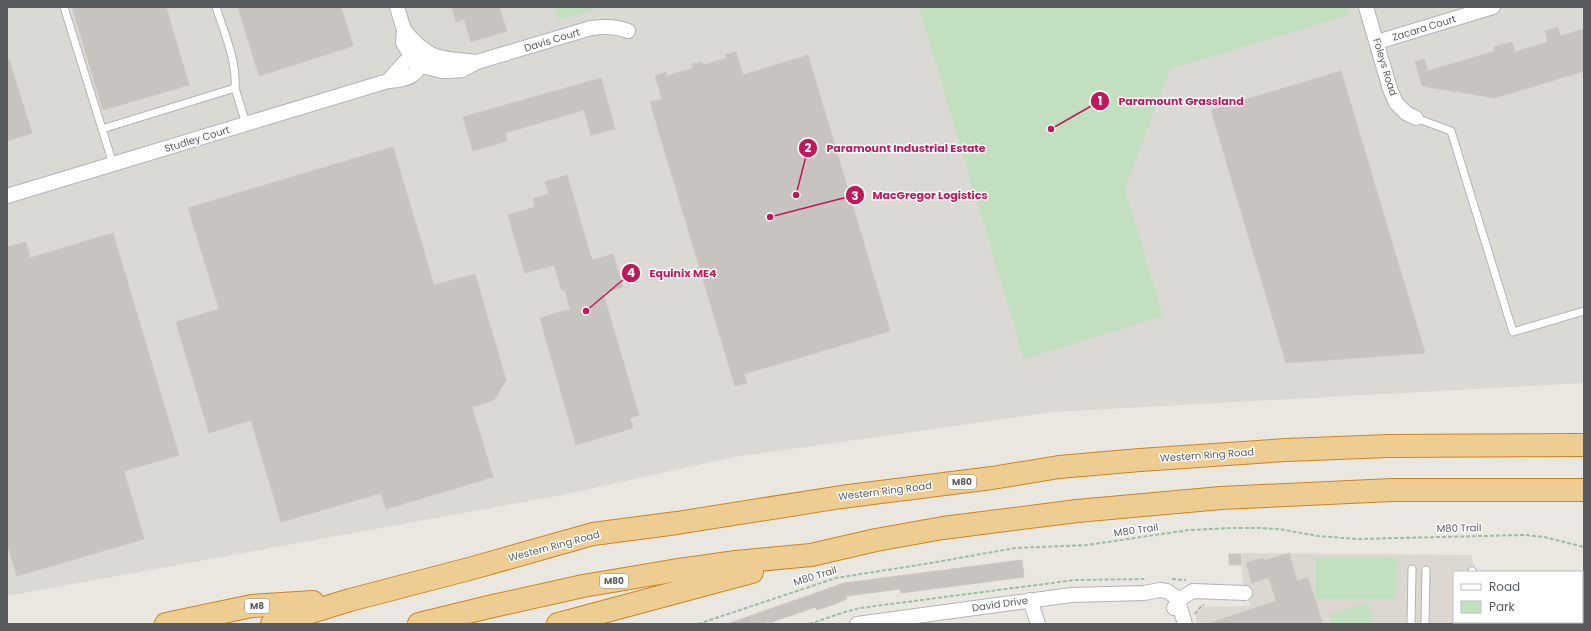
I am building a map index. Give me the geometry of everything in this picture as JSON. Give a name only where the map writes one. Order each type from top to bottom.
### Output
[{"type":"highway","name":"Western Ring Road","points":[[272,624],[350,600],[469,569],[593,534],[677,524],[841,497],[992,478],[1059,467],[1286,450],[1388,446],[1584,444]]},
{"type":"highway","name":"M80","points":[[420,624],[583,586],[736,562],[811,555],[876,540],[943,528],[1076,511],[1222,498],[1392,490],[1584,490]]},
{"type":"highway","points":[[558,624],[811,555]]},
{"type":"highway","name":"M8","points":[[166,624],[252,606],[350,600]]},
{"type":"street","points":[[397,7],[404,30],[418,47],[419,60]]},
{"type":"street","name":"Foleys Road","points":[[1366,7],[1390,89],[1396,103],[1406,113],[1416,118]]},
{"type":"street","name":"Zacara Court","points":[[1377,42],[1493,7]]},
{"type":"street","name":"Davis Court","points":[[419,60],[437,70],[462,70],[477,62],[591,28],[607,26],[619,27],[628,31]]},
{"type":"street","name":"Studley Court","points":[[7,196],[388,81],[398,68],[419,60]]},
{"type":"street","name":"David Drive","points":[[857,624],[899,621],[1030,600],[1088,594],[1144,593],[1178,605]]},
{"type":"street","points":[[1178,605],[1244,593]]},
{"type":"street","points":[[1030,600],[1038,624]]},
{"type":"street","points":[[1178,605],[1189,620]]},
{"type":"street","points":[[1178,605],[1180,624]]},
{"type":"lane","points":[[64,7],[113,164]]},
{"type":"lane","points":[[216,7],[233,67],[235,88],[246,124]]},
{"type":"lane","points":[[102,129],[235,88]]},
{"type":"lane","points":[[1416,118],[1451,131],[1514,332],[1584,311]]},
{"type":"lane","points":[[1411,624],[1412,569]]},
{"type":"lane","points":[[1425,624],[1426,570]]},
{"type":"path","name":"M80 Trail","points":[[698,624],[814,584],[857,573],[931,563],[1015,548],[1087,545],[1189,530],[1260,528],[1357,539],[1525,535],[1544,537],[1584,547]]},
{"type":"path","points":[[1189,620],[1206,599]]},
{"type":"shaded area","points":[[7,7],[1584,7],[1584,383],[1053,412],[734,457],[562,495],[7,596]]},
{"type":"shaded area","points":[[1242,553],[1471,555],[1476,571],[1453,571],[1453,623],[1492,624],[1197,624],[1195,616],[1202,607],[1250,606],[1242,579]]},
{"type":"green space","points":[[555,7],[602,7],[559,20]]},
{"type":"green space","points":[[919,7],[1347,7],[1349,15],[1170,69],[1125,189],[1163,316],[1024,359]]},
{"type":"green space","points":[[1316,558],[1397,558],[1396,599],[1316,599]]},
{"type":"green space","points":[[1368,603],[1374,621],[1364,624],[1332,624],[1329,615]]},
{"type":"building","points":[[72,7],[166,7],[189,85],[103,110]]},
{"type":"building","points":[[238,7],[341,7],[353,46],[259,76]]},
{"type":"building","points":[[452,7],[499,7],[507,31],[471,42],[464,19],[456,22]]},
{"type":"building","points":[[1558,27],[1560,36],[1584,29],[1584,71],[1495,98],[1422,86],[1415,62],[1424,59],[1428,71],[1495,51],[1494,47],[1512,42],[1515,52],[1548,42],[1545,31]]},
{"type":"building","points":[[736,52],[743,75],[808,55],[890,331],[744,374],[747,383],[735,386],[650,102],[662,99],[655,76],[666,72],[667,76],[693,68],[692,64],[702,62],[703,65],[727,58],[725,55]]},
{"type":"building","points":[[7,60],[9,60],[32,133],[7,141]]},
{"type":"building","points":[[1341,71],[1425,353],[1286,363],[1211,110]]},
{"type":"building","points":[[601,78],[615,129],[591,135],[584,110],[505,133],[507,141],[473,151],[463,117]]},
{"type":"building","points":[[393,147],[434,285],[475,274],[506,380],[494,400],[472,407],[493,477],[386,509],[381,493],[281,522],[251,420],[209,433],[176,322],[219,309],[188,208]]},
{"type":"building","points":[[567,175],[592,260],[613,254],[623,287],[603,293],[639,415],[630,418],[633,428],[576,445],[540,318],[570,309],[565,290],[562,291],[554,265],[525,273],[508,215],[535,207],[533,199],[549,194],[545,182]]},
{"type":"building","points":[[113,233],[179,455],[124,471],[144,539],[17,576],[7,543],[7,247],[26,242],[30,258]]},
{"type":"building","points":[[1289,553],[1297,581],[1308,578],[1323,624],[1213,624],[1213,622],[1276,601],[1269,578],[1252,583],[1246,563],[1263,558],[1264,561]]},
{"type":"building","points":[[1229,554],[1241,554],[1241,565],[1229,565]]},
{"type":"building","points":[[1022,560],[1024,577],[901,593],[900,589],[846,596],[847,599],[832,605],[817,610],[816,607],[769,623],[769,621],[761,624],[730,624],[844,583]]},
{"type":"place","name":"Paramount Grassland","points":[[1051,129]]},
{"type":"place","name":"Paramount Industrial Estate","points":[[796,195]]},
{"type":"place","name":"MacGregor Logistics","points":[[770,217]]},
{"type":"place","name":"Equinix ME4","points":[[586,311]]}]
